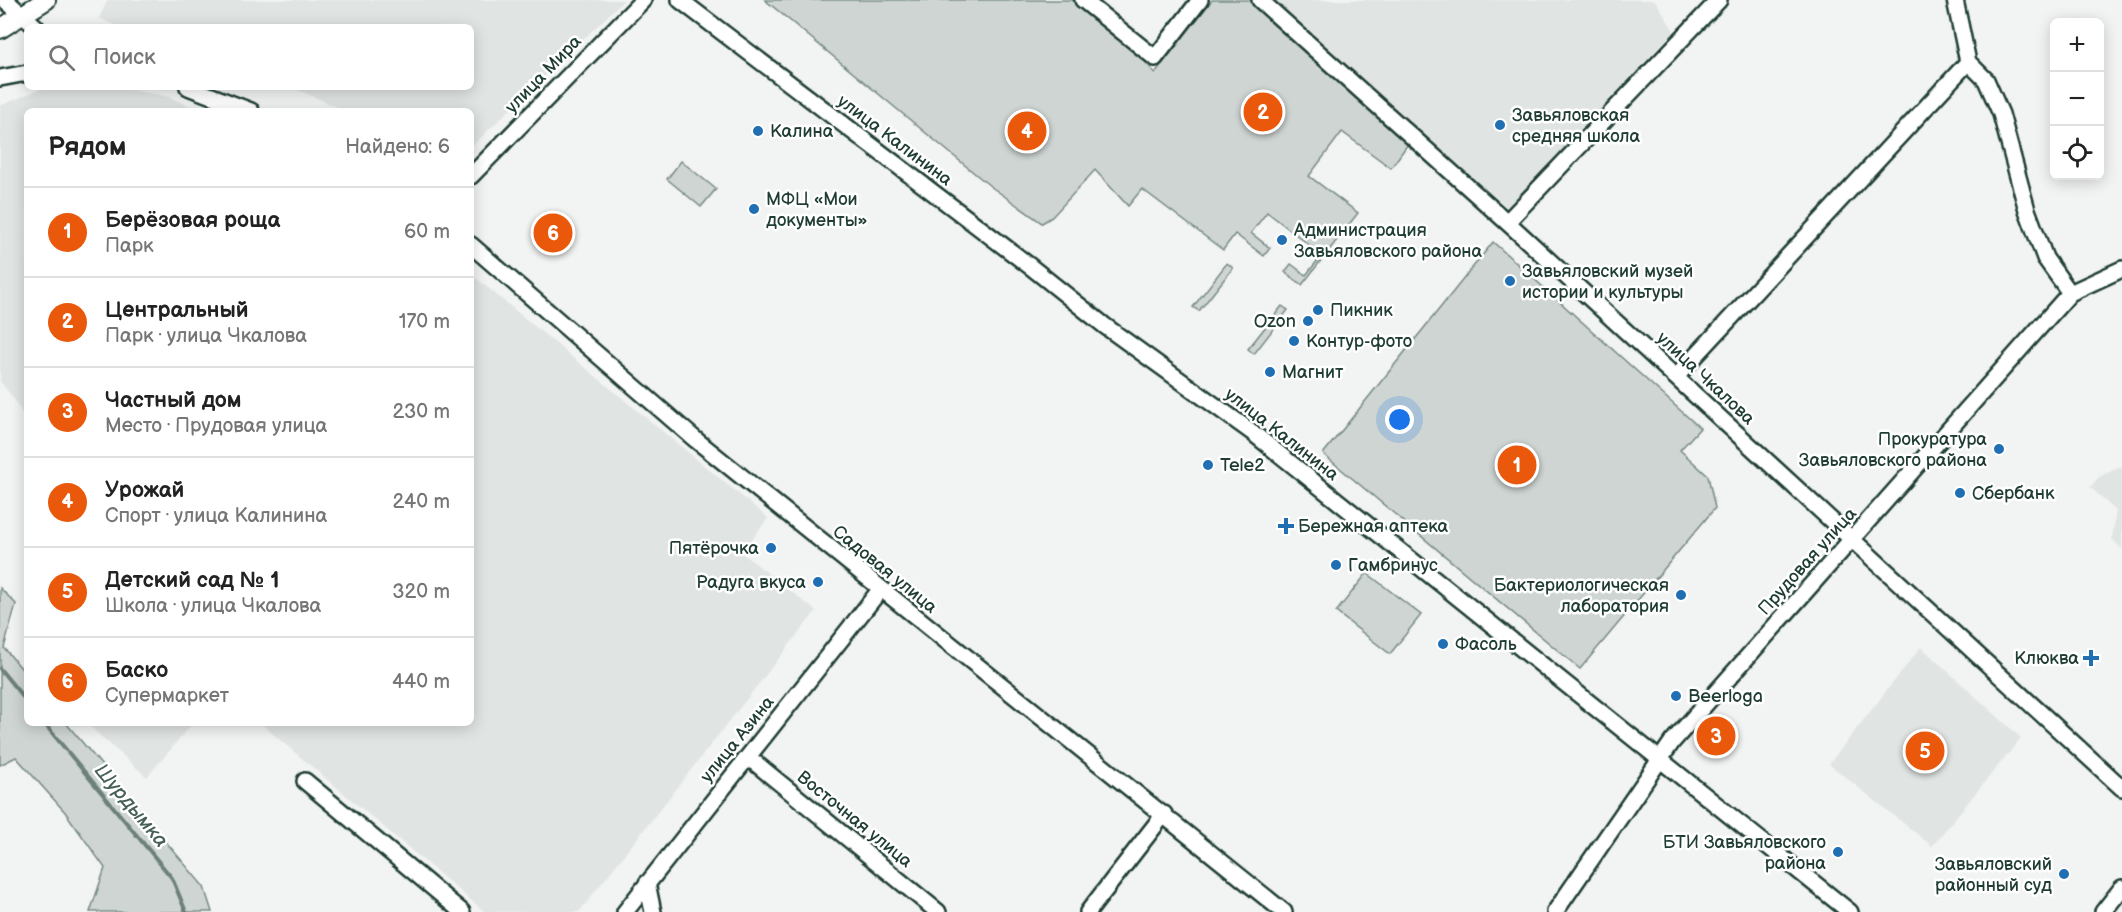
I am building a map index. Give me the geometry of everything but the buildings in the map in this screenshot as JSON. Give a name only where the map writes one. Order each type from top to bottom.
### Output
[{"type":"main road","points":[[0,29],[29,22],[46,0]]},
{"type":"street","points":[[5,0],[29,22]]},
{"type":"street","name":"улица Мира","points":[[474,173],[643,0]]},
{"type":"street","name":"улица Калинина","points":[[680,0],[1105,326],[1253,433],[1850,912]]},
{"type":"street","points":[[1083,0],[1155,58],[1200,0]]},
{"type":"street","name":"улица Чкалова","points":[[1260,0],[1507,222],[2122,788]]},
{"type":"street","points":[[1507,222],[1719,0]]},
{"type":"street","points":[[1955,0],[1968,62],[1986,80],[2001,114],[2027,210],[2045,258],[2070,293]]},
{"type":"street","points":[[1676,377],[1968,62]]},
{"type":"street","points":[[0,78],[24,74]]},
{"type":"street","points":[[196,90],[243,108]]},
{"type":"street","name":"Садовая улица","points":[[474,248],[696,440],[1284,912]]},
{"type":"street","name":"Прудовая улица","points":[[1555,912],[1659,758],[1852,539],[2070,293],[2122,269]]},
{"type":"street","name":"улица Азина","points":[[625,912],[880,590]]},
{"type":"street","name":"Восточная улица","points":[[748,757],[938,912]]},
{"type":"street","points":[[305,781],[462,912]]},
{"type":"street","points":[[1088,912],[1164,814]]},
{"type":"street","points":[[647,884],[654,912]]},
{"type":"street","points":[[2103,912],[2122,888]]},
{"type":"shaded area","points":[[108,0],[624,0],[474,144],[474,108],[340,108],[298,90],[474,90],[474,24],[112,24],[99,18]]},
{"type":"shaded area","points":[[765,0],[1072,0],[1143,59],[1155,73],[1212,0],[1252,0],[1410,141],[1391,168],[1342,132],[1309,176],[1358,213],[1302,285],[1285,272],[1291,264],[1306,275],[1322,255],[1267,212],[1251,233],[1270,248],[1264,256],[1235,234],[1223,250],[1142,189],[1128,206],[1095,170],[1052,217],[1042,223],[990,186]]},
{"type":"shaded area","name":"Завьяловская средняя школа","points":[[1270,0],[1655,0],[1674,31],[1508,208]]},
{"type":"shaded area","points":[[38,90],[133,90],[169,97],[194,108],[24,108],[24,417],[0,381],[0,106]]},
{"type":"shaded area","points":[[681,161],[716,189],[701,207],[667,179]]},
{"type":"shaded area","points":[[1493,242],[1700,428],[1680,450],[1708,476],[1715,508],[1580,669],[1323,454]]},
{"type":"shaded area","points":[[1227,263],[1233,268],[1199,311],[1193,307]]},
{"type":"shaded area","points":[[474,276],[768,518],[742,553],[816,611],[579,912],[485,912],[264,726],[474,726]]},
{"type":"shaded area","points":[[1282,306],[1288,310],[1254,354],[1248,349]]},
{"type":"shaded area","points":[[2122,466],[2122,549],[2112,539],[2116,511],[2090,487],[2099,477]]},
{"type":"shaded area","points":[[1367,573],[1421,615],[1390,654],[1336,612]]},
{"type":"shaded area","points":[[0,588],[16,604],[4,648],[24,671],[24,726],[69,726],[204,887],[212,912],[90,912],[105,868],[65,812],[16,757],[0,765]]},
{"type":"shaded area","points":[[1921,647],[2021,738],[1932,846],[1829,764]]},
{"type":"shaded area","points":[[89,726],[190,726],[147,777]]},
{"type":"waterway","name":"Шурдымка","points":[[0,669],[24,698]]},
{"type":"waterway","name":"Шурдымка","points":[[46,726],[172,878],[186,912]]},
{"type":"place","name":"Центральный","points":[[1263,112]]},
{"type":"place","name":"Завьяловская средняя школа","points":[[1500,125]]},
{"type":"place","name":"Калина","points":[[758,131]]},
{"type":"place","name":"Урожай","points":[[1027,131]]},
{"type":"place","name":"МФЦ «Мои документы»","points":[[754,209]]},
{"type":"place","name":"Баско","points":[[553,233]]},
{"type":"place","name":"Администрация Завьяловского района","points":[[1282,240]]},
{"type":"place","name":"Завьяловский музей истории и культуры","points":[[1510,281]]},
{"type":"place","name":"Пикник","points":[[1318,310]]},
{"type":"place","name":"Ozon","points":[[1308,321]]},
{"type":"place","name":"Контур-фото","points":[[1294,341]]},
{"type":"place","name":"Магнит","points":[[1270,372]]},
{"type":"place","name":"Прокуратура Завьяловского района","points":[[1999,449]]},
{"type":"place","name":"Tele2","points":[[1208,465]]},
{"type":"place","name":"Берёзовая роща","points":[[1517,465]]},
{"type":"place","name":"Сбербанк","points":[[1960,493]]},
{"type":"place","name":"Бережная аптека","points":[[1286,526]]},
{"type":"place","name":"Пятёрочка","points":[[771,548]]},
{"type":"place","name":"Гамбринус","points":[[1336,565]]},
{"type":"place","name":"Радуга вкуса","points":[[818,582]]},
{"type":"place","name":"Бактериологическая лаборатория","points":[[1681,595]]},
{"type":"place","name":"Фасоль","points":[[1443,644]]},
{"type":"place","name":"Клюква","points":[[2091,658]]},
{"type":"place","name":"Beerloga","points":[[1676,696]]},
{"type":"place","name":"Частный дом","points":[[1716,736]]},
{"type":"place","name":"Детский сад № 1","points":[[1925,751]]},
{"type":"place","name":"БТИ Завьяловского района","points":[[1838,852]]},
{"type":"place","name":"Завьяловский районный суд","points":[[2064,874]]}]
